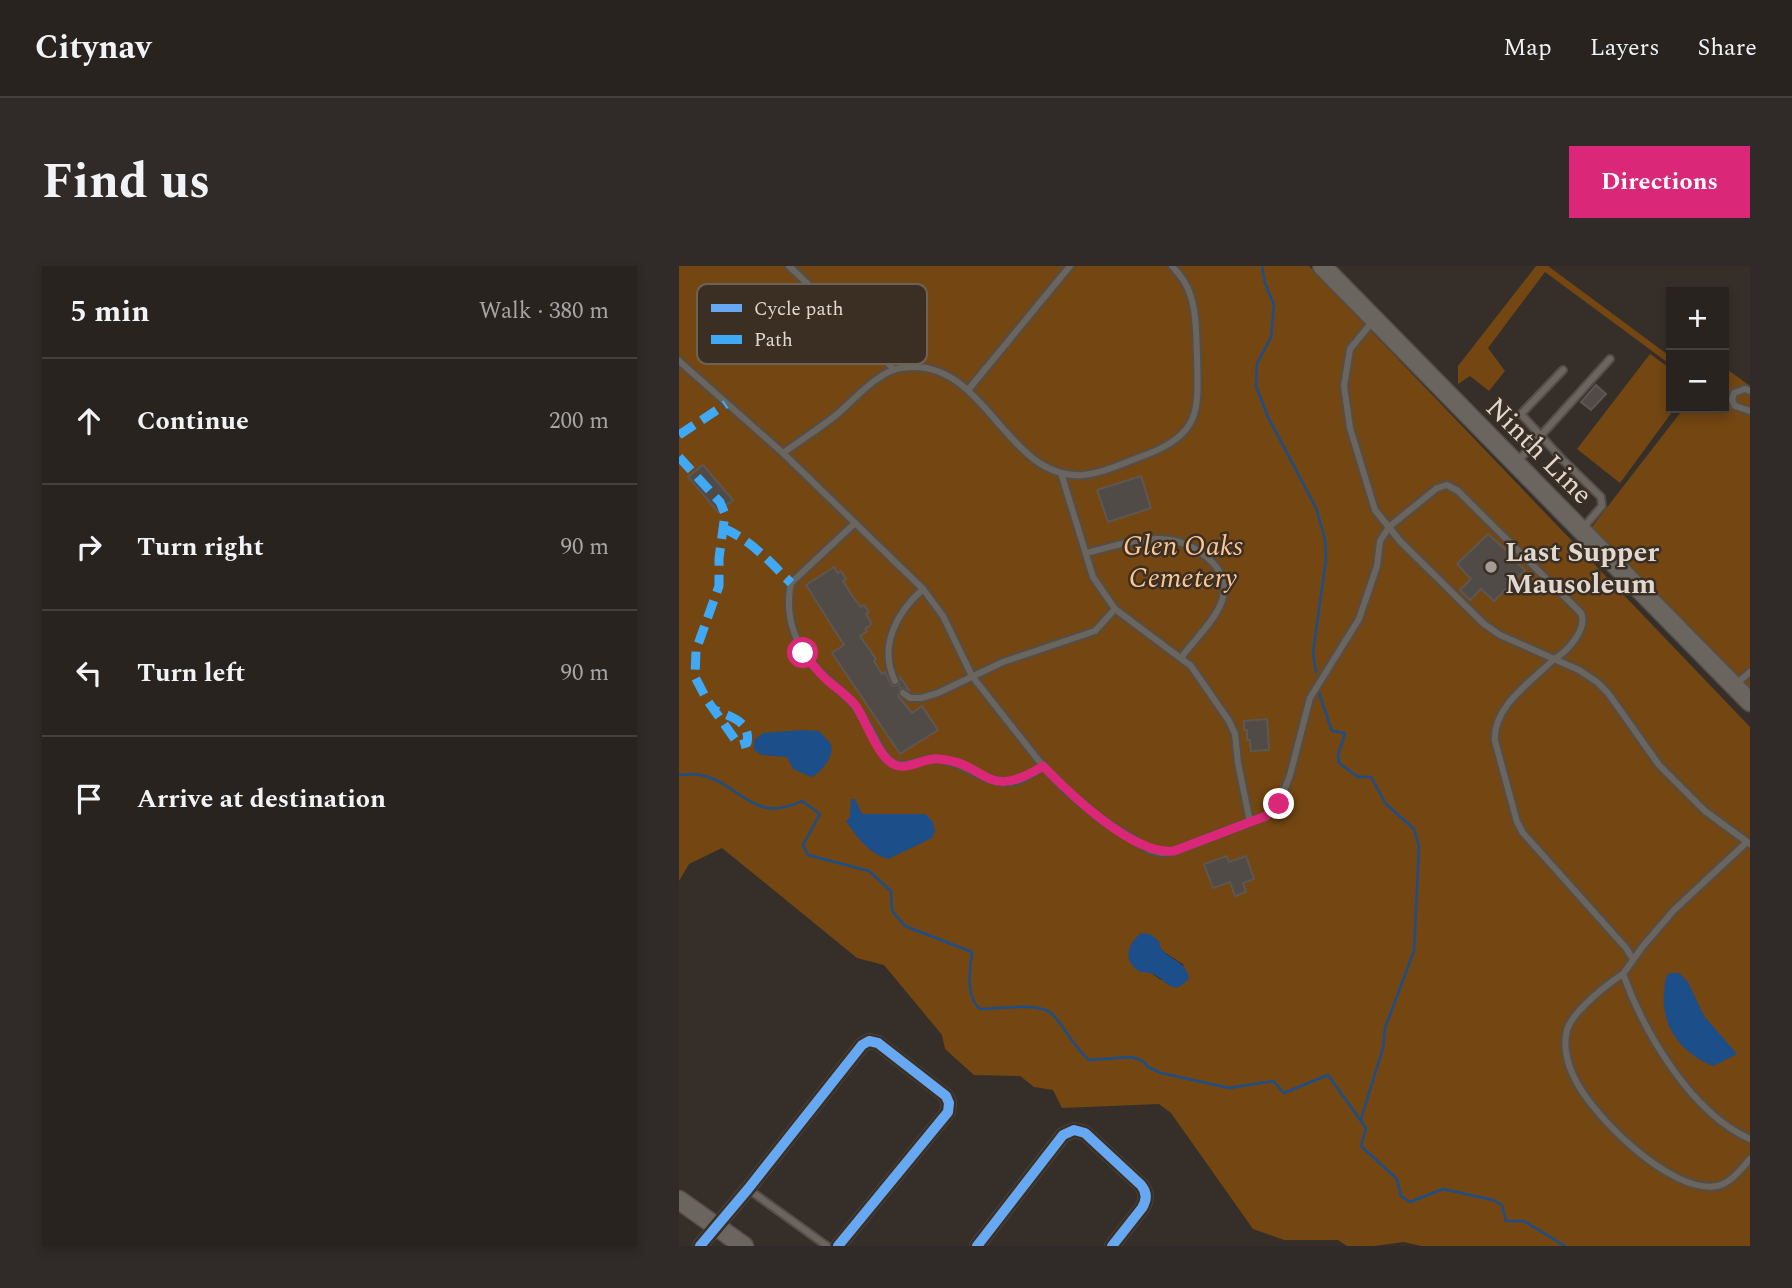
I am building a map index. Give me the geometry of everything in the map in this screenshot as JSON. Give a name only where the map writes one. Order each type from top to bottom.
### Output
[{"type":"main road","name":"Ninth Line","points":[[1322,266],[1750,702]]},
{"type":"main road","points":[[679,1200],[744,1246]]},
{"type":"street","points":[[700,1246],[862,1045],[869,1041],[878,1042],[946,1096],[949,1103],[948,1112],[838,1246]]},
{"type":"street","points":[[977,1246],[1063,1135],[1074,1130],[1086,1133],[1141,1185],[1145,1193],[1142,1208],[1112,1246]]},
{"type":"lane","points":[[789,266],[808,284]]},
{"type":"lane","points":[[968,390],[1070,266]]},
{"type":"lane","points":[[783,453],[894,370],[913,367],[932,369],[951,376],[968,390],[1021,448],[1061,473],[1083,475],[1153,452],[1179,438],[1191,425],[1196,412],[1196,319],[1186,284],[1172,266]]},
{"type":"lane","points":[[1374,319],[1350,349],[1344,386],[1350,428],[1374,510],[1484,624],[1500,635],[1579,670],[1597,682],[1608,693],[1659,765],[1705,811],[1749,843],[1674,910],[1623,974],[1576,1014],[1567,1033],[1569,1064],[1585,1095],[1604,1120],[1659,1167],[1691,1183],[1719,1185],[1734,1177],[1750,1159]]},
{"type":"lane","points":[[1516,464],[1610,359]]},
{"type":"lane","points":[[679,361],[783,453],[923,589],[943,616],[972,676],[1043,766],[1066,790],[1102,820],[1150,850],[1174,851],[1266,816],[1279,804],[1290,775],[1310,698],[1359,619],[1377,565],[1380,541],[1389,527],[1437,488],[1447,485],[1458,491],[1584,619],[1582,628],[1563,654],[1496,719],[1495,741],[1517,822],[1523,833],[1633,959]]},
{"type":"lane","points":[[889,364],[894,370]]},
{"type":"lane","points":[[1563,370],[1521,414],[1601,496],[1602,506],[1581,530]]},
{"type":"lane","points":[[1750,391],[1739,390],[1734,393],[1733,400],[1735,405],[1750,411]]},
{"type":"lane","points":[[1061,473],[1093,577],[1115,609],[1191,666],[1229,720],[1235,734],[1250,822]]},
{"type":"lane","points":[[855,523],[791,583],[788,612],[793,633],[803,653],[815,668],[855,705],[886,759],[894,766],[905,766],[925,759],[940,759],[958,764],[986,778],[1012,782],[1043,766]]},
{"type":"lane","points":[[1086,553],[1137,540],[1164,538],[1181,542],[1198,551],[1221,572],[1224,587],[1222,600],[1215,614],[1181,657]]},
{"type":"lane","points":[[895,681],[889,658],[892,633],[897,618],[923,589]]},
{"type":"lane","points":[[903,693],[910,698],[922,698],[938,693],[1003,662],[1095,631],[1115,609]]},
{"type":"lane","points":[[1734,686],[1750,672]]},
{"type":"lane","points":[[1623,974],[1633,1003],[1651,1038],[1684,1085],[1717,1117],[1750,1139]]},
{"type":"lane","points":[[748,1189],[827,1246]]},
{"type":"green space","name":"Glen Oaks Cemetery","points":[[679,266],[1309,266],[1750,727],[1750,1246],[1421,1246],[1404,1242],[1347,1246],[1338,1240],[1284,1240],[1253,1229],[1171,1113],[1159,1104],[1062,1108],[1053,1090],[1034,1087],[1020,1076],[974,1075],[945,1049],[942,1035],[884,965],[857,958],[722,848],[689,864],[679,881]],"holes":[[[1159,947],[1184,965],[1161,980],[1151,973]]]},
{"type":"green space","points":[[1536,266],[1548,266],[1666,353],[1666,361],[1545,272],[1488,348],[1505,371],[1489,391],[1470,376],[1458,384],[1458,366]]},
{"type":"green space","points":[[1650,354],[1666,365],[1666,413],[1671,413],[1620,483],[1577,449]]},
{"type":"green space","points":[[1729,371],[1750,386],[1750,693],[1591,528],[1680,413],[1729,413]]},
{"type":"water","points":[[819,731],[829,741],[832,749],[826,764],[811,777],[793,769],[787,757],[762,755],[754,750],[754,740],[763,733]]},
{"type":"water","points":[[851,799],[855,799],[862,814],[925,814],[933,822],[935,831],[932,838],[888,859],[881,856],[864,844],[846,821],[850,817]]},
{"type":"water","points":[[1141,933],[1150,934],[1159,941],[1164,952],[1183,966],[1189,978],[1183,984],[1179,987],[1171,986],[1132,965],[1129,951],[1133,941]]},
{"type":"water","points":[[1669,973],[1679,973],[1688,982],[1704,1016],[1737,1054],[1713,1066],[1692,1054],[1676,1038],[1670,1029],[1664,1006],[1665,983]]},
{"type":"building","points":[[1596,385],[1606,394],[1591,410],[1581,402]]},
{"type":"building","points":[[703,465],[733,500],[718,512],[688,477]]},
{"type":"building","points":[[1141,476],[1151,508],[1108,522],[1097,490]]},
{"type":"building","name":"Last Supper Mausoleum","points":[[1488,534],[1525,570],[1494,601],[1481,589],[1470,600],[1460,590],[1471,579],[1457,564]]},
{"type":"building","points":[[834,567],[838,573],[841,571],[846,579],[843,581],[853,597],[869,612],[866,614],[872,624],[860,636],[876,659],[874,661],[882,674],[885,672],[892,686],[899,685],[900,677],[909,690],[900,688],[898,696],[912,713],[922,706],[938,730],[900,754],[832,653],[844,645],[806,585]]},
{"type":"building","points":[[1267,719],[1269,750],[1251,751],[1244,721]]},
{"type":"building","points":[[1227,856],[1229,862],[1246,856],[1254,879],[1243,883],[1246,892],[1235,896],[1230,882],[1213,888],[1204,864]]},
{"type":"waterway","points":[[1262,266],[1265,283],[1274,305],[1271,337],[1257,364],[1256,386],[1268,417],[1316,508],[1325,539],[1326,559],[1313,653],[1316,672]]},
{"type":"waterway","points":[[1319,693],[1332,731],[1345,733],[1338,755],[1339,763],[1358,777],[1371,777],[1386,804],[1414,829],[1419,846],[1414,951],[1385,1028],[1383,1048],[1361,1119]]},
{"type":"waterway","points":[[679,775],[698,774],[715,780],[759,806],[785,807],[802,801],[820,814],[803,845],[808,855],[869,871],[891,891],[892,911],[905,926],[972,952],[970,990],[980,1009],[1028,1007],[1045,1010],[1056,1018],[1089,1060],[1131,1057],[1143,1061],[1148,1067],[1161,1073],[1229,1088],[1273,1081],[1284,1093],[1328,1075],[1366,1128],[1361,1146],[1397,1179],[1401,1196],[1410,1202],[1443,1189],[1493,1200],[1502,1205],[1506,1221],[1524,1221],[1565,1246]]},
{"type":"marked path","points":[[679,435],[726,404]]},
{"type":"marked path","points":[[679,457],[720,502],[725,514],[719,558],[719,586],[696,650],[695,677],[707,700],[739,745],[747,743],[743,725],[715,710]]},
{"type":"marked path","points":[[723,528],[751,545],[791,583]]},
{"type":"cycle path","points":[[700,1246],[862,1045],[869,1041],[878,1043],[946,1096],[949,1103],[948,1112],[838,1246]]},
{"type":"cycle path","points":[[977,1246],[1063,1135],[1074,1130],[1085,1133],[1141,1185],[1145,1193],[1142,1208],[1112,1246]]},
{"type":"place","name":"Last Supper Mausoleum","points":[[1491,567]]},
{"type":"route","points":[[803,653],[815,668],[855,705],[886,759],[894,766],[905,766],[925,759],[940,759],[999,782],[1012,782],[1043,766],[1066,790],[1102,820],[1150,850],[1174,851],[1266,816],[1279,804]]}]
